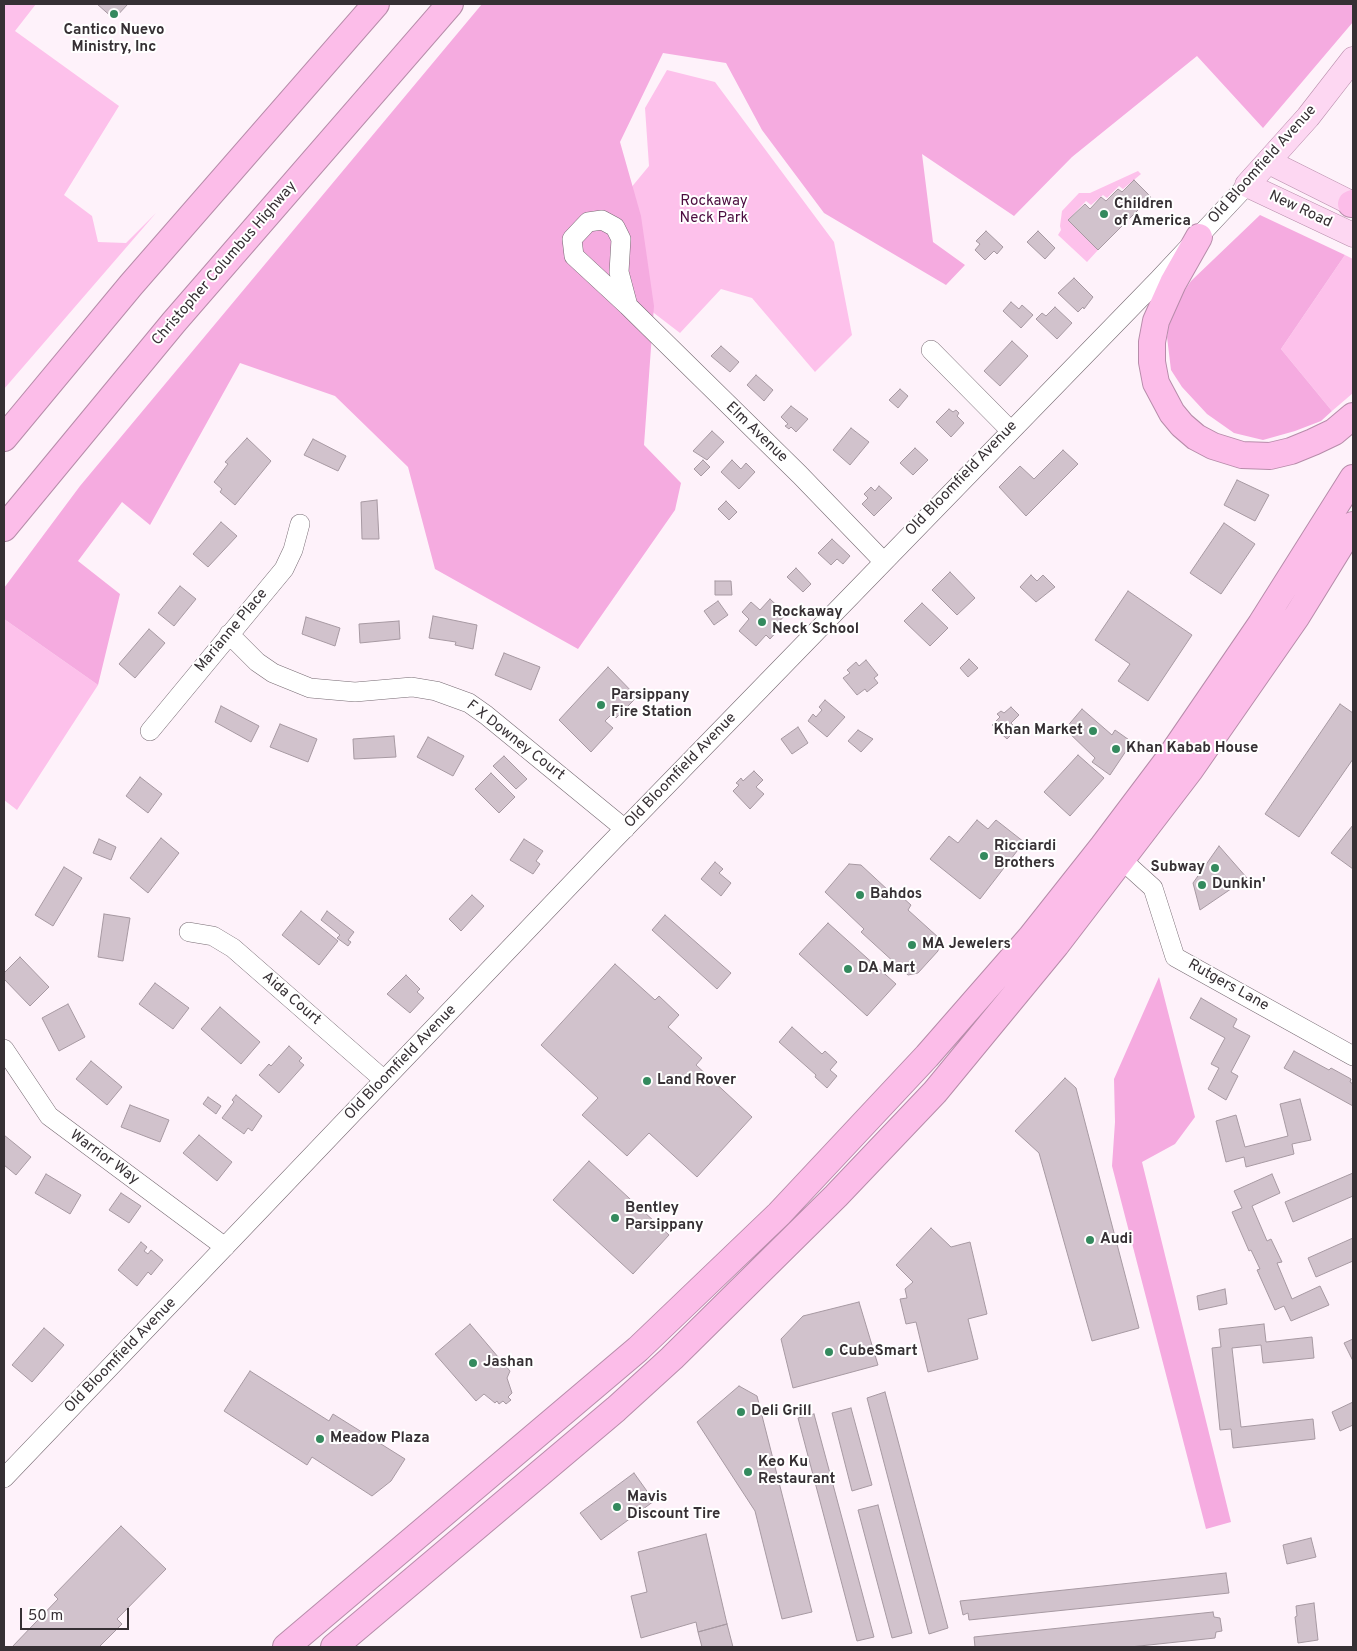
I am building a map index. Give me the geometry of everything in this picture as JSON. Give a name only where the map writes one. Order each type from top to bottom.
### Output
[{"type":"highway","points":[[4,438],[132,285],[376,4]]},
{"type":"highway","name":"Christopher Columbus Highway","points":[[4,528],[168,329],[450,4]]},
{"type":"highway","points":[[1199,237],[1173,283],[1156,321],[1152,342],[1152,362],[1156,383],[1172,413],[1182,425],[1196,437],[1213,446],[1242,455],[1270,456],[1313,442],[1334,432],[1353,416]]},
{"type":"highway","points":[[286,1647],[638,1349],[779,1214],[928,1056],[1031,937],[1170,757],[1261,624],[1353,478]]},
{"type":"highway","points":[[334,1647],[616,1409],[672,1358],[830,1203],[940,1086],[1050,953],[1190,770],[1347,546],[1353,525]]},
{"type":"main road","name":"Old Bloomfield Avenue","points":[[1247,185],[1269,162],[1353,59]]},
{"type":"main road","name":"New Road","points":[[1269,162],[1353,204]]},
{"type":"main road","name":"New Road","points":[[1247,185],[1353,235]]},
{"type":"street","name":"Old Bloomfield Avenue","points":[[4,1478],[625,829],[1199,237],[1247,185]]},
{"type":"street","name":"Elm Avenue","points":[[628,306],[800,475],[883,561]]},
{"type":"street","points":[[931,350],[1010,430]]},
{"type":"street","name":"Marianne Place","points":[[150,731],[284,569],[293,550],[300,524]]},
{"type":"street","name":"F X Downey Court","points":[[230,634],[257,662],[273,673],[310,688],[355,692],[412,687],[436,691],[469,704],[486,715],[625,829]]},
{"type":"street","name":"Rutgers Lane","points":[[1122,860],[1153,888],[1175,957],[1353,1056]]},
{"type":"street","name":"Aida Court","points":[[190,932],[213,936],[233,948],[384,1080]]},
{"type":"street","name":"Warrior Way","points":[[4,1049],[49,1116],[225,1246]]},
{"type":"green space","points":[[4,4],[36,4],[15,31],[119,106],[64,195],[92,216],[98,242],[126,243],[156,213],[4,389]]},
{"type":"green space","name":"Rockaway Neck Park","points":[[667,70],[715,82],[834,242],[852,335],[815,372],[752,298],[721,289],[680,333],[637,300],[611,212],[649,166],[645,108]]},
{"type":"green space","points":[[1138,171],[1141,174],[1123,189],[1119,186],[1107,198],[1103,195],[1091,205],[1086,201],[1068,220],[1098,250],[1087,262],[1058,235],[1061,230],[1062,211],[1079,193],[1090,193]]},
{"type":"green space","points":[[1345,255],[1353,259],[1353,393],[1332,411],[1281,349]]},
{"type":"green space","points":[[4,619],[98,685],[17,810],[4,800]]},
{"type":"shaded area","points":[[482,4],[1353,4],[1353,22],[1263,128],[1197,56],[1072,157],[1014,216],[922,154],[933,242],[965,265],[946,285],[824,213],[762,130],[726,63],[663,53],[620,142],[641,216],[654,306],[644,445],[681,483],[675,510],[578,649],[435,569],[408,467],[335,396],[240,363],[150,525],[122,502],[78,561],[120,594],[98,685],[4,619],[4,588],[80,486]]},
{"type":"shaded area","points":[[1260,215],[1345,255],[1281,349],[1332,411],[1321,421],[1263,440],[1234,433],[1207,414],[1182,387],[1171,370],[1167,337],[1171,310],[1191,281]]},
{"type":"shaded area","points":[[1159,977],[1195,1117],[1175,1144],[1142,1162],[1231,1522],[1206,1529],[1112,1166],[1115,1122],[1114,1079]]},
{"type":"building","name":"Cantico Nuevo Ministry, Inc","points":[[97,4],[128,4],[114,19]]},
{"type":"building","name":"Children of America","points":[[1134,180],[1151,197],[1098,250],[1068,220],[1085,204],[1090,209],[1101,197],[1106,201],[1118,189],[1122,192]]},
{"type":"building","points":[[986,231],[1003,247],[997,254],[994,251],[985,260],[975,250],[980,244],[976,241]]},
{"type":"building","points":[[1038,231],[1055,248],[1045,259],[1027,242]]},
{"type":"building","points":[[1074,278],[1093,297],[1084,309],[1083,307],[1078,312],[1058,293]]},
{"type":"building","points":[[1011,302],[1019,309],[1022,305],[1033,315],[1021,328],[1003,311]]},
{"type":"building","points":[[1055,307],[1072,323],[1057,339],[1036,319],[1042,313],[1046,316]]},
{"type":"building","points":[[1012,341],[1028,356],[1000,386],[984,371]]},
{"type":"building","points":[[721,346],[739,362],[730,372],[711,356]]},
{"type":"building","points":[[756,375],[773,390],[764,401],[747,385]]},
{"type":"building","points":[[900,389],[908,396],[898,408],[889,400]]},
{"type":"building","points":[[791,406],[808,419],[796,432],[791,427],[789,429],[785,426],[788,424],[781,417]]},
{"type":"building","points":[[949,409],[953,412],[956,410],[959,413],[957,416],[964,423],[951,437],[936,422]]},
{"type":"building","points":[[851,428],[869,442],[850,465],[833,450]]},
{"type":"building","points":[[712,431],[724,442],[707,460],[693,451]]},
{"type":"building","points":[[247,438],[271,461],[235,505],[220,492],[222,489],[214,482],[228,464],[225,462]]},
{"type":"building","points":[[313,439],[346,456],[338,471],[304,455]]},
{"type":"building","points":[[915,448],[928,460],[913,475],[900,463]]},
{"type":"building","points":[[1063,450],[1078,464],[1026,516],[999,487],[1020,466],[1034,479]]},
{"type":"building","points":[[703,460],[710,467],[701,476],[694,469]]},
{"type":"building","points":[[732,460],[741,469],[746,463],[755,472],[739,489],[721,472]]},
{"type":"building","points":[[1237,480],[1269,495],[1255,521],[1224,505]]},
{"type":"building","points":[[879,486],[892,498],[874,516],[862,504],[868,498],[864,494],[871,487],[875,491]]},
{"type":"building","points":[[377,500],[379,539],[362,539],[361,502]]},
{"type":"building","points":[[726,501],[737,512],[729,520],[718,509]]},
{"type":"building","points":[[221,522],[237,536],[208,567],[193,554]]},
{"type":"building","points":[[1224,523],[1255,544],[1221,594],[1190,573]]},
{"type":"building","points":[[832,539],[850,556],[843,564],[837,559],[831,565],[818,553]]},
{"type":"building","points":[[796,568],[811,584],[803,592],[787,577]]},
{"type":"building","points":[[950,572],[975,598],[957,615],[932,590]]},
{"type":"building","points":[[1031,575],[1037,581],[1043,575],[1055,587],[1036,602],[1020,587]]},
{"type":"building","points":[[715,581],[731,581],[732,595],[715,595]]},
{"type":"building","points":[[180,586],[196,599],[174,626],[158,613]]},
{"type":"building","points":[[1128,591],[1192,635],[1148,701],[1118,681],[1130,664],[1095,640]]},
{"type":"building","name":"Rockaway Neck School","points":[[770,599],[786,614],[775,626],[779,629],[770,639],[766,635],[756,646],[739,631],[749,619],[742,612],[751,602],[760,610]]},
{"type":"building","points":[[718,601],[728,615],[714,625],[704,611]]},
{"type":"building","points":[[922,603],[948,628],[930,646],[904,621]]},
{"type":"building","points":[[433,616],[477,625],[473,649],[455,645],[456,642],[429,638]]},
{"type":"building","points":[[306,617],[340,628],[335,646],[302,634]]},
{"type":"building","points":[[399,621],[400,639],[360,643],[359,624]]},
{"type":"building","points":[[149,629],[165,643],[135,678],[119,664]]},
{"type":"building","points":[[504,653],[540,667],[531,690],[495,675]]},
{"type":"building","points":[[969,659],[978,668],[968,677],[960,668]]},
{"type":"building","points":[[866,660],[878,675],[874,678],[878,683],[867,692],[865,689],[857,695],[843,678],[850,673],[847,670],[856,662],[859,666]]},
{"type":"building","name":"Parsippany Fire Station","points":[[608,667],[637,697],[616,718],[612,714],[605,721],[613,728],[591,752],[559,720]]},
{"type":"building","points":[[825,700],[845,717],[827,737],[808,721],[813,714],[816,717],[822,710],[819,707]]},
{"type":"building","points":[[1340,704],[1353,713],[1353,759],[1299,837],[1265,814]]},
{"type":"building","points":[[221,706],[259,726],[251,742],[215,722]]},
{"type":"building","points":[[1011,707],[1019,715],[1011,723],[1017,729],[1007,739],[992,725],[1000,717],[997,714],[1001,711],[1004,713]]},
{"type":"building","points":[[1082,709],[1112,735],[1115,730],[1132,742],[1110,775],[1092,762],[1095,758],[1065,729]]},
{"type":"building","points":[[280,724],[317,739],[308,762],[270,747]]},
{"type":"building","points":[[798,727],[808,743],[792,754],[781,739]]},
{"type":"building","points":[[858,730],[873,739],[861,752],[848,741]]},
{"type":"building","points":[[394,736],[396,757],[354,759],[353,739]]},
{"type":"building","points":[[428,737],[464,756],[453,776],[417,757]]},
{"type":"building","points":[[1078,755],[1104,778],[1070,816],[1044,792]]},
{"type":"building","points":[[504,756],[527,779],[516,789],[493,766]]},
{"type":"building","points":[[754,771],[763,780],[756,787],[764,794],[750,809],[733,791],[739,785],[736,783],[741,778],[743,781]]},
{"type":"building","points":[[491,773],[515,797],[499,813],[475,789]]},
{"type":"building","points":[[140,777],[162,794],[148,813],[126,796]]},
{"type":"building","points":[[977,820],[988,829],[996,820],[1024,842],[980,899],[930,859],[949,836],[958,843]]},
{"type":"building","points":[[1353,825],[1353,869],[1331,853]]},
{"type":"building","points":[[161,838],[179,853],[148,893],[130,878]]},
{"type":"building","points":[[99,839],[116,847],[111,860],[93,853]]},
{"type":"building","points":[[524,839],[543,851],[536,861],[540,864],[533,874],[510,860]]},
{"type":"building","points":[[1219,846],[1247,878],[1200,910],[1193,883]]},
{"type":"building","points":[[715,862],[723,869],[719,873],[731,883],[721,896],[701,879]]},
{"type":"building","points":[[849,864],[861,865],[889,891],[892,888],[911,905],[908,910],[939,938],[938,951],[918,973],[908,975],[861,932],[864,929],[825,892]]},
{"type":"building","points":[[64,867],[82,878],[53,926],[35,915]]},
{"type":"building","points":[[472,895],[484,906],[461,931],[449,919]]},
{"type":"building","points":[[301,911],[338,941],[319,965],[282,935]]},
{"type":"building","points":[[327,911],[354,932],[348,940],[351,942],[348,946],[337,938],[340,935],[321,920]]},
{"type":"building","points":[[104,914],[130,918],[123,961],[98,957]]},
{"type":"building","points":[[665,915],[731,973],[717,989],[652,930]]},
{"type":"building","name":"DA Mart","points":[[828,923],[896,984],[867,1016],[799,954]]},
{"type":"building","points":[[20,957],[49,987],[30,1006],[4,979],[4,973]]},
{"type":"building","name":"Land Rover","points":[[615,964],[655,1000],[659,996],[679,1015],[668,1027],[702,1058],[696,1065],[752,1117],[697,1177],[649,1133],[627,1156],[582,1115],[598,1098],[541,1045]]},
{"type":"building","points":[[406,975],[420,989],[417,992],[424,998],[410,1013],[387,994]]},
{"type":"building","points":[[155,983],[189,1008],[173,1029],[139,1004]]},
{"type":"building","points":[[1201,998],[1237,1019],[1233,1027],[1250,1036],[1231,1072],[1238,1076],[1226,1100],[1208,1089],[1219,1068],[1211,1064],[1225,1038],[1190,1018]]},
{"type":"building","points":[[68,1004],[85,1037],[59,1051],[42,1018]]},
{"type":"building","points":[[220,1007],[260,1042],[241,1064],[201,1029]]},
{"type":"building","points":[[792,1027],[822,1054],[825,1051],[837,1062],[830,1070],[837,1076],[827,1088],[815,1077],[816,1075],[779,1042]]},
{"type":"building","points":[[289,1046],[302,1058],[299,1061],[304,1065],[279,1093],[259,1075],[269,1064],[271,1066]]},
{"type":"building","points":[[1294,1051],[1329,1070],[1331,1068],[1351,1079],[1350,1082],[1353,1084],[1353,1106],[1284,1068]]},
{"type":"building","points":[[91,1061],[122,1087],[107,1105],[76,1079]]},
{"type":"building","name":"Audi","points":[[1065,1078],[1076,1088],[1139,1328],[1092,1341],[1039,1153],[1015,1131]]},
{"type":"building","points":[[236,1095],[262,1116],[252,1131],[248,1128],[244,1134],[222,1118],[234,1102],[232,1100]]},
{"type":"building","points":[[208,1097],[221,1106],[216,1114],[203,1104]]},
{"type":"building","points":[[1300,1099],[1311,1140],[1292,1144],[1294,1154],[1246,1167],[1244,1157],[1226,1162],[1216,1121],[1236,1115],[1245,1147],[1288,1136],[1280,1104]]},
{"type":"building","points":[[130,1105],[169,1120],[160,1142],[121,1127]]},
{"type":"building","points":[[4,1135],[31,1157],[16,1175],[4,1165]]},
{"type":"building","points":[[199,1135],[232,1162],[217,1181],[183,1153]]},
{"type":"building","points":[[589,1161],[669,1235],[633,1274],[553,1200]]},
{"type":"building","points":[[1353,1173],[1353,1196],[1293,1222],[1285,1202]]},
{"type":"building","points":[[46,1174],[81,1195],[70,1214],[35,1193]]},
{"type":"building","points":[[1272,1174],[1280,1193],[1252,1206],[1267,1241],[1271,1239],[1282,1262],[1277,1263],[1292,1299],[1320,1286],[1329,1305],[1291,1321],[1284,1306],[1275,1310],[1257,1270],[1260,1269],[1251,1250],[1249,1251],[1232,1212],[1242,1208],[1234,1191]]},
{"type":"building","points":[[121,1193],[141,1206],[129,1223],[109,1210]]},
{"type":"building","points":[[931,1228],[951,1247],[970,1242],[987,1314],[968,1319],[978,1359],[928,1372],[916,1322],[906,1324],[900,1299],[907,1298],[905,1289],[913,1282],[896,1265]]},
{"type":"building","points":[[1353,1238],[1353,1261],[1316,1277],[1308,1258]]},
{"type":"building","points":[[141,1242],[147,1247],[144,1251],[148,1254],[151,1250],[163,1260],[151,1275],[148,1272],[137,1286],[118,1270]]},
{"type":"building","points":[[1225,1289],[1227,1304],[1199,1310],[1197,1296]]},
{"type":"building","name":"CubeSmart","points":[[859,1302],[878,1365],[793,1388],[781,1339],[803,1316]]},
{"type":"building","name":"Jashan","points":[[470,1324],[510,1371],[507,1378],[512,1393],[508,1397],[511,1400],[506,1404],[503,1401],[499,1404],[497,1401],[495,1403],[484,1394],[476,1401],[435,1354]]},
{"type":"building","points":[[1264,1324],[1266,1342],[1312,1337],[1314,1358],[1263,1363],[1261,1345],[1232,1348],[1241,1427],[1313,1419],[1315,1439],[1233,1448],[1231,1429],[1220,1430],[1212,1348],[1221,1347],[1219,1329]]},
{"type":"building","points":[[44,1328],[64,1345],[32,1382],[12,1365]]},
{"type":"building","points":[[1353,1339],[1353,1361],[1344,1343]]},
{"type":"building","name":"Meadow Plaza","points":[[250,1371],[329,1421],[333,1414],[405,1459],[391,1481],[372,1496],[312,1457],[307,1465],[224,1411]]},
{"type":"building","points":[[739,1386],[757,1396],[812,1612],[782,1619],[755,1511],[697,1422]]},
{"type":"building","points":[[885,1392],[948,1628],[929,1634],[867,1398]]},
{"type":"building","points":[[1353,1402],[1353,1425],[1340,1431],[1332,1412]]},
{"type":"building","points":[[851,1408],[872,1485],[852,1491],[832,1413]]},
{"type":"building","points":[[814,1414],[874,1637],[857,1641],[798,1418]]},
{"type":"building","name":"Mavis Discount Tire","points":[[634,1473],[654,1501],[601,1540],[580,1513]]},
{"type":"building","points":[[878,1505],[912,1633],[892,1638],[858,1510]]},
{"type":"building","points":[[121,1526],[166,1569],[117,1619],[122,1624],[99,1647],[12,1647],[58,1599],[54,1595]]},
{"type":"building","points":[[706,1534],[727,1624],[698,1632],[696,1622],[641,1638],[631,1596],[647,1592],[638,1552]]},
{"type":"building","points":[[1311,1538],[1316,1557],[1287,1564],[1283,1545]]},
{"type":"building","points":[[1226,1573],[1229,1593],[969,1620],[968,1613],[963,1615],[960,1601]]},
{"type":"building","points":[[1314,1603],[1318,1640],[1298,1643],[1295,1617],[1297,1616],[1296,1606]]},
{"type":"building","points":[[1213,1612],[1214,1617],[1220,1618],[1222,1631],[1216,1632],[1215,1638],[1130,1647],[975,1647],[974,1637]]},
{"type":"building","points":[[727,1624],[733,1647],[702,1647],[698,1632]]},
{"type":"place","name":"Cantico Nuevo Ministry, Inc","points":[[114,14]]},
{"type":"place","name":"Children of America","points":[[1104,214]]},
{"type":"place","name":"Rockaway Neck School","points":[[762,622]]},
{"type":"place","name":"Parsippany Fire Station","points":[[601,705]]},
{"type":"place","name":"Khan Market","points":[[1093,731]]},
{"type":"place","name":"Khan Kabab House","points":[[1116,749]]},
{"type":"place","name":"Ricciardi Brothers","points":[[984,856]]},
{"type":"place","name":"Subway","points":[[1215,868]]},
{"type":"place","name":"Dunkin'","points":[[1202,885]]},
{"type":"place","name":"Bahdos","points":[[860,895]]},
{"type":"place","name":"MA Jewelers","points":[[912,945]]},
{"type":"place","name":"DA Mart","points":[[848,969]]},
{"type":"place","name":"Land Rover","points":[[647,1081]]},
{"type":"place","name":"Bentley Parsippany","points":[[615,1218]]},
{"type":"place","name":"Audi","points":[[1090,1240]]},
{"type":"place","name":"CubeSmart","points":[[829,1352]]},
{"type":"place","name":"Jashan","points":[[473,1363]]},
{"type":"place","name":"Deli Grill","points":[[741,1412]]},
{"type":"place","name":"Meadow Plaza","points":[[320,1439]]},
{"type":"place","name":"Keo Ku Restaurant","points":[[748,1472]]},
{"type":"place","name":"Mavis Discount Tire","points":[[617,1507]]}]
